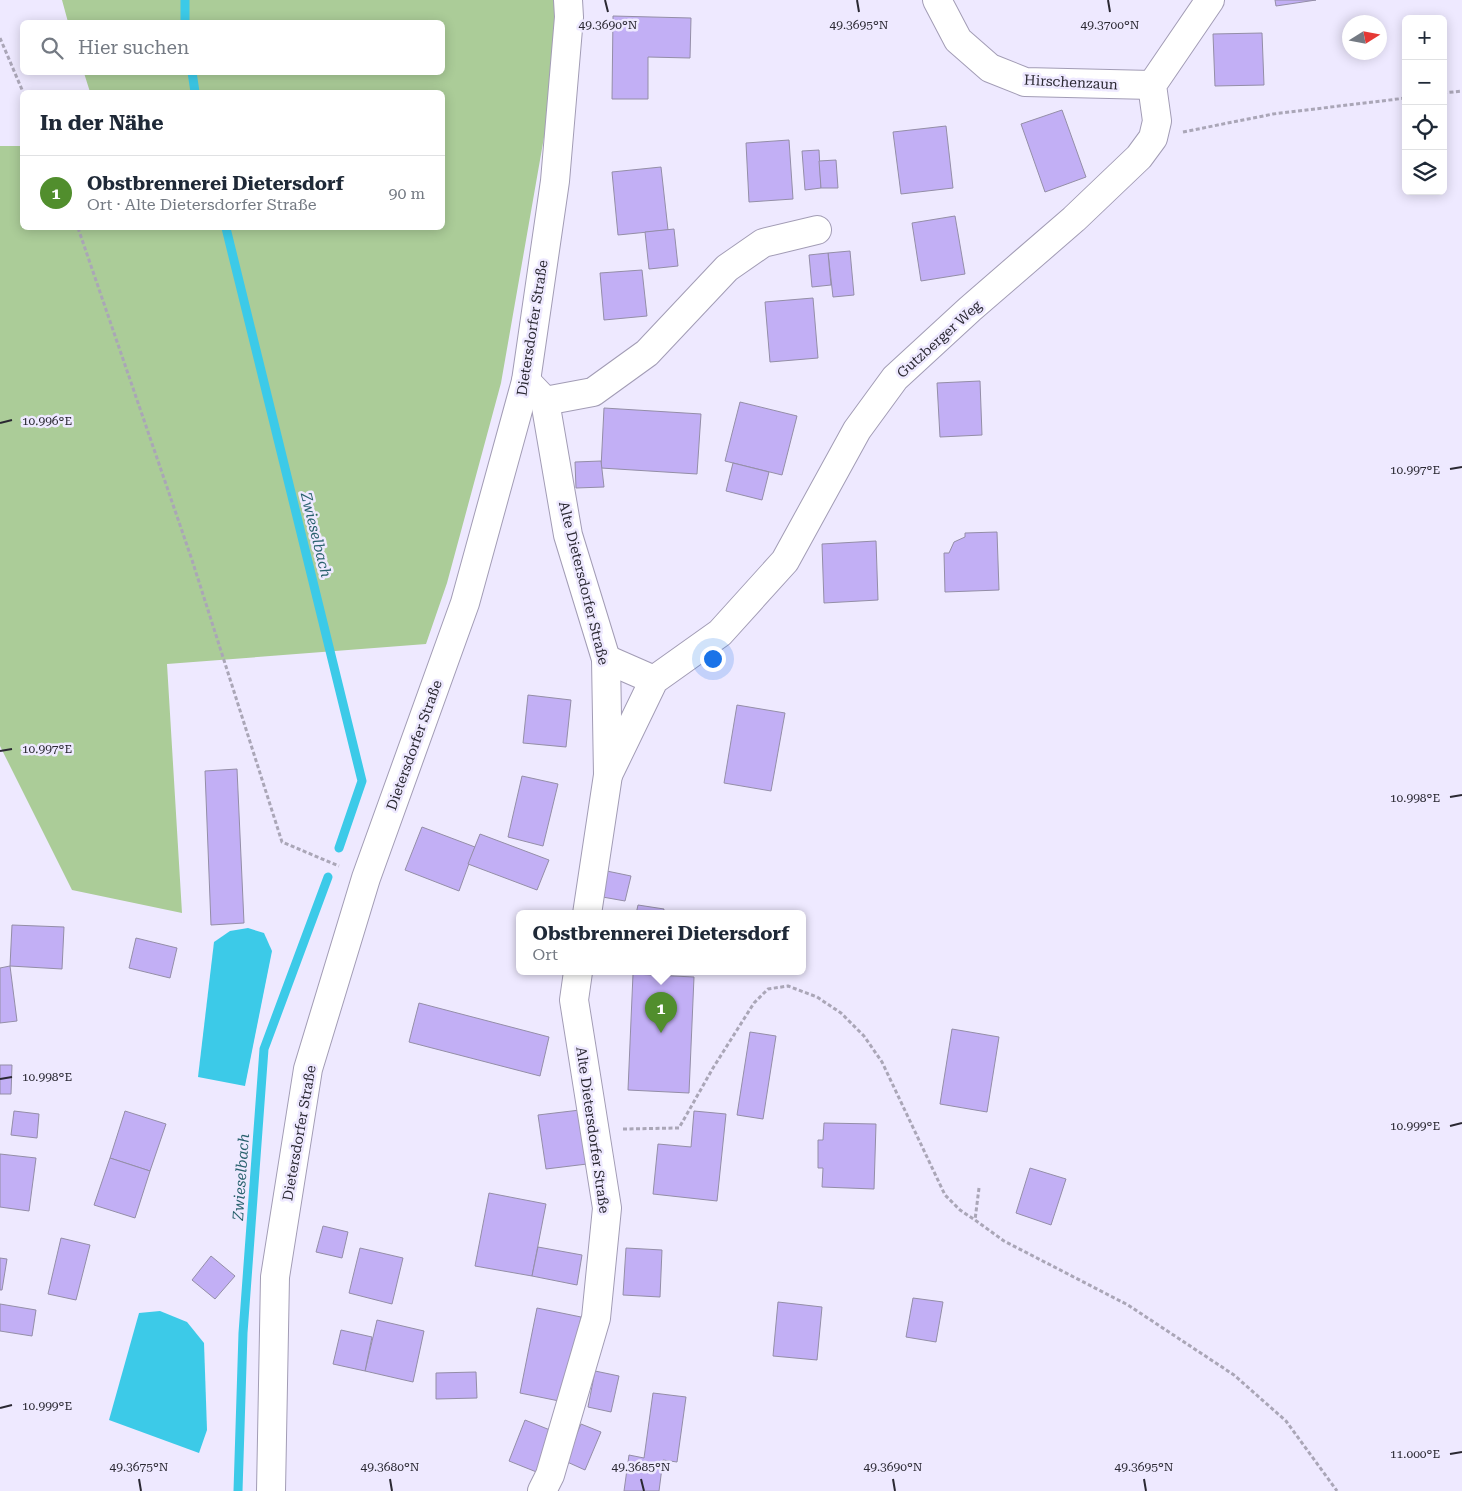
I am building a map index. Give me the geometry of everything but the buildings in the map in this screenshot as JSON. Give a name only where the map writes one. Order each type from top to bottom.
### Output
[{"type":"street","name":"Dietersdorfer Straße","points":[[271,1491],[275,1276],[308,1069],[366,878],[465,603],[526,381],[555,181],[569,17],[568,0]]},
{"type":"street","name":"Hirschenzaun","points":[[937,0],[958,40],[990,68],[999,72],[1025,82],[1152,85]]},
{"type":"street","points":[[1153,138],[1157,120],[1152,85],[1210,0]]},
{"type":"street","name":"Gutzberger Weg","points":[[608,775],[654,680],[720,633],[785,561],[857,430],[895,378],[970,309],[1074,219],[1139,156],[1153,138]]},
{"type":"street","points":[[526,381],[545,401],[593,392],[647,353],[727,268],[763,242],[817,230]]},
{"type":"street","name":"Alte Dietersdorfer Straße","points":[[545,401],[568,535],[606,659],[608,775],[588,910]]},
{"type":"street","points":[[606,659],[654,680]]},
{"type":"street","name":"Alte Dietersdorfer Straße","points":[[542,1491],[550,1475],[596,1318],[607,1208],[574,1000],[578,975]]},
{"type":"path","points":[[0,38],[22,90]]},
{"type":"path","points":[[1447,93],[1462,91]]},
{"type":"path","points":[[1153,138],[1273,114],[1402,98]]},
{"type":"path","points":[[79,230],[192,560],[282,842],[366,878]]},
{"type":"path","points":[[594,1130],[679,1128],[713,1068],[754,1004],[768,989],[788,986],[817,997],[841,1012],[864,1036],[882,1062],[946,1195],[960,1210],[1004,1241],[1128,1305],[1234,1375],[1286,1422],[1337,1491]]},
{"type":"path","points":[[974,1220],[979,1188]]},
{"type":"green space","points":[[62,0],[568,0],[501,383],[447,583],[426,644],[167,664],[182,913],[72,890],[0,746],[0,146],[20,146],[20,230],[445,230],[445,90],[89,90],[85,75],[445,75],[445,20],[67,20]]},
{"type":"water","points":[[248,928],[264,933],[272,951],[245,1086],[198,1077],[214,942],[230,931]]},
{"type":"water","points":[[160,1311],[187,1322],[204,1343],[207,1430],[199,1453],[109,1420],[139,1313]]},
{"type":"waterway","name":"Zwieselbach","points":[[185,0],[185,20]]},
{"type":"waterway","name":"Zwieselbach","points":[[192,75],[195,90]]},
{"type":"waterway","name":"Zwieselbach","points":[[226,230],[362,781],[339,848]]},
{"type":"waterway","name":"Zwieselbach","points":[[238,1491],[243,1333],[264,1049],[328,877]]},
{"type":"place","name":"Obstbrennerei Dietersdorf","points":[[661,1033]]}]
